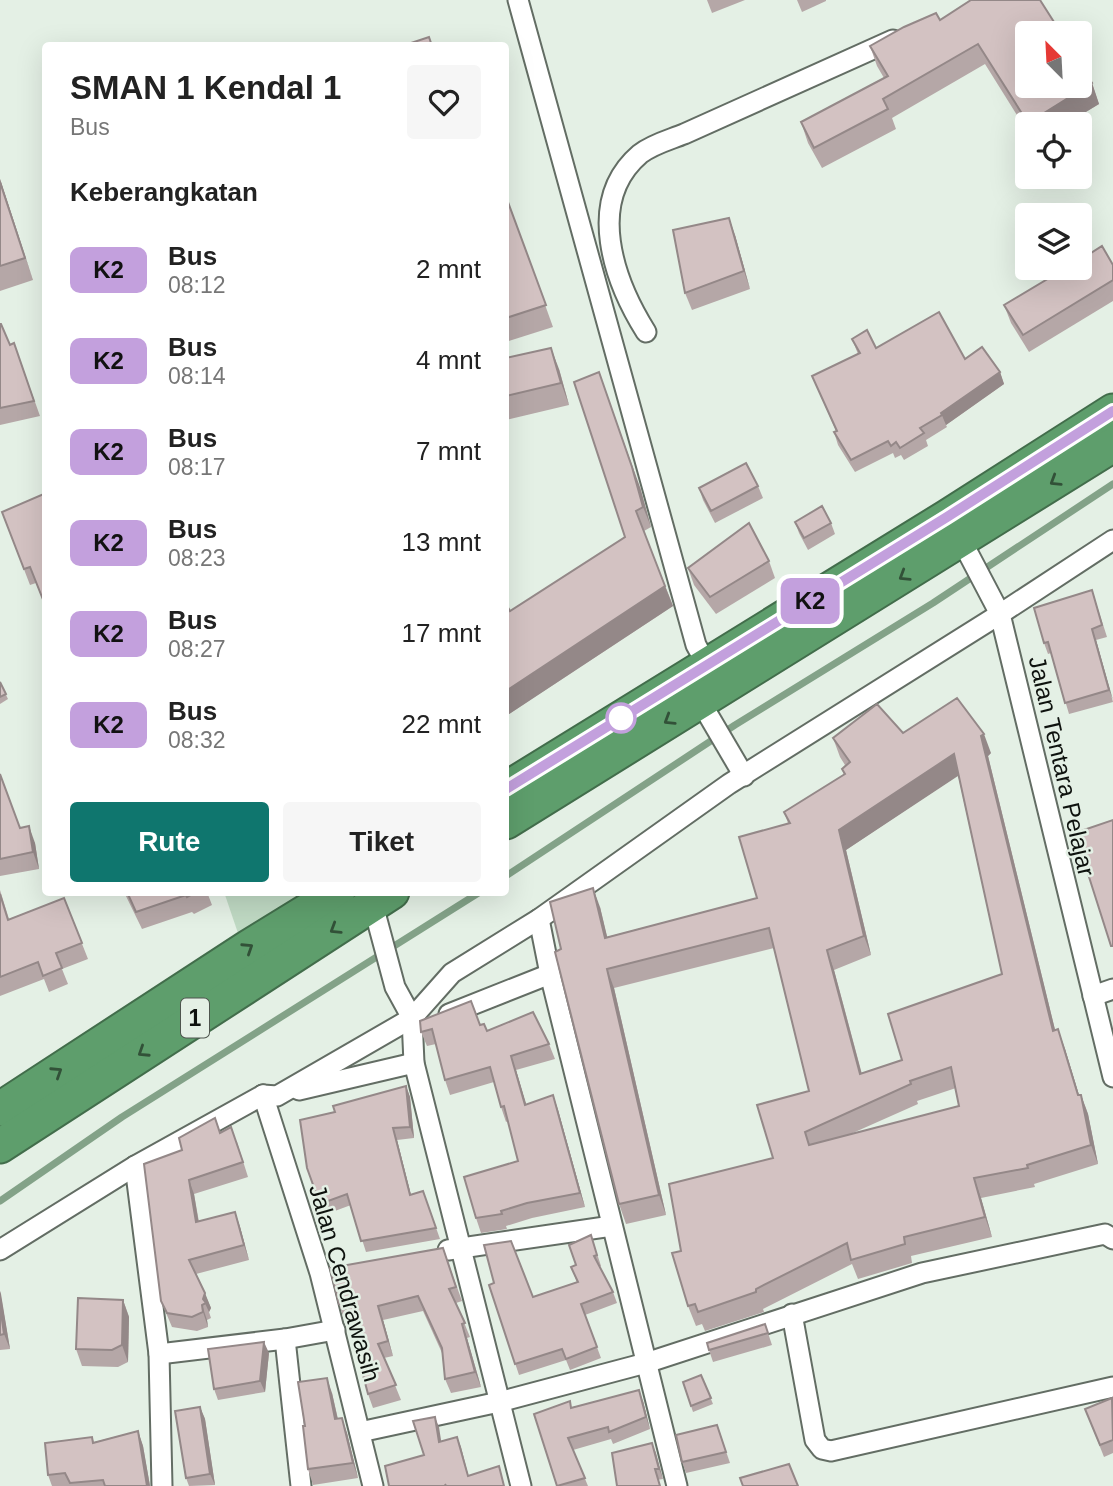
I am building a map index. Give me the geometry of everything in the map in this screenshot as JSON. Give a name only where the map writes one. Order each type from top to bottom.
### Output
[{"type":"highway","points":[[509,787],[707,665],[961,540],[1113,411]]},
{"type":"highway","points":[[509,820],[708,714],[961,540],[1113,445]]},
{"type":"highway","name":"1","points":[[0,1109],[332,896]]},
{"type":"highway","name":"1","points":[[0,1146],[383,899]]},
{"type":"street","points":[[518,0],[696,645],[707,665]]},
{"type":"street","points":[[646,332],[633,312],[611,250],[609,226],[612,194],[625,170],[640,154],[657,144],[909,33]]},
{"type":"street","name":"Jalan Tentara Pelajar","points":[[961,540],[998,608],[1113,1077]]},
{"type":"street","points":[[412,1023],[452,973],[539,919],[741,770],[998,608],[1113,540]]},
{"type":"street","points":[[708,714],[741,770]]},
{"type":"street","points":[[383,899],[384,945],[395,987],[412,1023],[414,1063],[521,1486]]},
{"type":"street","points":[[539,919],[550,974],[677,1486]]},
{"type":"street","points":[[0,1250],[135,1166],[412,1023],[550,974]]},
{"type":"street","points":[[1093,996],[1113,989]]},
{"type":"street","points":[[270,1095],[414,1063]]},
{"type":"street","name":"Jalan Cendrawasih","points":[[270,1095],[326,1272],[335,1330],[373,1486]]},
{"type":"street","points":[[135,1166],[159,1354],[162,1486]]},
{"type":"street","points":[[435,1252],[612,1226]]},
{"type":"street","points":[[360,1432],[499,1402],[646,1363],[922,1273],[1105,1234],[1113,1239]]},
{"type":"street","points":[[792,1314],[815,1440],[822,1449],[831,1451],[1113,1387]]},
{"type":"street","points":[[159,1354],[285,1339],[335,1330]]},
{"type":"street","points":[[285,1339],[301,1486]]},
{"type":"green space","points":[[225,896],[316,896],[241,942]]},
{"type":"building","points":[[971,0],[1040,0],[1053,21],[1015,21],[1015,98],[1068,98],[1046,112],[1021,112],[978,44],[883,99],[888,109],[814,148],[801,122],[888,76],[870,46],[936,13],[940,20]]},
{"type":"building","points":[[429,37],[431,42],[414,42]]},
{"type":"building","points":[[0,182],[25,258],[0,266]]},
{"type":"building","points":[[509,205],[546,305],[509,317]]},
{"type":"building","points":[[729,218],[744,271],[685,293],[673,230]]},
{"type":"building","points":[[1102,246],[1113,265],[1113,280],[1023,335],[1004,305],[1046,280],[1092,280],[1092,252]]},
{"type":"building","points":[[939,312],[965,359],[982,347],[1000,372],[920,428],[924,433],[900,448],[896,442],[891,446],[888,441],[851,460],[834,432],[837,431],[812,376],[860,353],[852,339],[867,330],[876,348]]},
{"type":"building","points":[[0,324],[10,345],[14,343],[34,401],[0,408]]},
{"type":"building","points":[[551,348],[561,383],[509,395],[509,357]]},
{"type":"building","points":[[599,372],[643,507],[636,511],[665,586],[509,689],[509,609],[625,537],[574,382]]},
{"type":"building","points":[[746,463],[758,486],[711,511],[699,488]]},
{"type":"building","points":[[42,495],[42,597],[30,567],[24,569],[2,512]]},
{"type":"building","points":[[822,506],[831,523],[804,538],[795,522]]},
{"type":"building","points":[[749,523],[769,561],[710,597],[688,568]]},
{"type":"building","points":[[1092,590],[1102,625],[1092,629],[1109,690],[1065,703],[1048,642],[1044,643],[1034,608]]},
{"type":"building","points":[[0,682],[6,694],[0,697]]},
{"type":"building","points":[[957,698],[984,734],[981,736],[1053,1031],[1058,1029],[1078,1095],[1081,1095],[1091,1145],[1027,1165],[1028,1168],[974,1178],[985,1217],[904,1237],[905,1244],[851,1260],[847,1243],[756,1289],[756,1292],[698,1312],[695,1304],[688,1306],[672,1253],[681,1251],[669,1184],[773,1158],[757,1105],[809,1091],[769,928],[607,969],[659,1195],[619,1204],[555,952],[561,949],[550,902],[593,888],[605,938],[757,898],[739,837],[790,823],[784,812],[845,774],[842,769],[850,762],[833,738],[877,704],[903,733]],"holes":[[[954,754],[1002,974],[888,1014],[902,1060],[860,1074],[827,950],[864,936],[839,830]],[[951,1067],[959,1106],[809,1145],[805,1132],[911,1084],[910,1081]]]},
{"type":"building","points":[[0,774],[20,828],[29,826],[33,852],[0,859]]},
{"type":"building","points":[[1113,820],[1113,946],[1111,946],[1075,833]]},
{"type":"building","points":[[0,894],[8,920],[64,898],[82,943],[56,953],[62,968],[43,976],[38,962],[0,977]]},
{"type":"building","points":[[129,896],[183,896],[136,912]]},
{"type":"building","points":[[471,1001],[480,1025],[484,1024],[487,1031],[533,1012],[549,1044],[511,1056],[525,1105],[553,1095],[580,1193],[527,1203],[501,1211],[502,1214],[476,1218],[464,1177],[518,1161],[504,1106],[501,1107],[490,1067],[445,1080],[432,1029],[421,1032],[420,1021]]},
{"type":"building","points":[[406,1086],[410,1127],[393,1128],[410,1195],[423,1191],[436,1228],[361,1241],[347,1194],[320,1204],[307,1168],[300,1120],[335,1112],[333,1106]]},
{"type":"building","points":[[215,1118],[220,1133],[231,1127],[243,1162],[189,1180],[196,1222],[235,1212],[244,1245],[189,1260],[205,1293],[203,1312],[192,1317],[167,1313],[161,1301],[144,1164],[182,1150],[179,1138]]},
{"type":"building","points":[[591,1235],[597,1255],[594,1256],[613,1292],[581,1304],[597,1347],[566,1359],[562,1349],[515,1364],[489,1285],[494,1283],[484,1245],[511,1241],[533,1297],[578,1282],[571,1267],[576,1265],[569,1245]]},
{"type":"building","points":[[443,1248],[456,1287],[449,1289],[465,1323],[462,1324],[475,1372],[445,1379],[442,1348],[418,1296],[378,1306],[388,1341],[378,1344],[396,1385],[368,1394],[344,1303],[339,1304],[330,1268]]},
{"type":"building","points":[[78,1298],[123,1300],[122,1345],[112,1350],[76,1349]]},
{"type":"building","points":[[0,1306],[4,1334],[0,1335]]},
{"type":"building","points":[[765,1324],[768,1333],[709,1350],[707,1343]]},
{"type":"building","points":[[264,1342],[260,1381],[214,1389],[208,1349]]},
{"type":"building","points":[[701,1375],[711,1398],[691,1406],[683,1382]]},
{"type":"building","points":[[327,1378],[335,1419],[342,1418],[353,1463],[308,1469],[298,1382]]},
{"type":"building","points":[[639,1390],[646,1417],[609,1432],[608,1427],[568,1438],[585,1478],[557,1486],[534,1414],[570,1401],[571,1408]]},
{"type":"building","points":[[1112,1398],[1113,1440],[1100,1445],[1085,1409]]},
{"type":"building","points":[[200,1407],[210,1474],[186,1478],[175,1411]]},
{"type":"building","points":[[435,1417],[439,1442],[457,1437],[468,1476],[499,1466],[504,1486],[389,1486],[385,1466],[424,1455],[413,1421]]},
{"type":"building","points":[[717,1425],[726,1452],[682,1462],[676,1435]]},
{"type":"building","points":[[138,1431],[147,1486],[105,1486],[103,1480],[70,1483],[65,1473],[48,1475],[45,1443],[92,1437],[93,1443]]},
{"type":"building","points":[[652,1443],[659,1469],[655,1469],[660,1486],[617,1486],[612,1453]]},
{"type":"building","points":[[789,1464],[798,1486],[743,1486],[740,1478]]},
{"type":"waterway","points":[[509,874],[735,725],[933,603],[1113,484]]},
{"type":"waterway","points":[[0,1201],[122,1117],[474,896]]},
{"type":"bus line","name":"K2","points":[[509,787],[947,517],[1113,411]]}]
